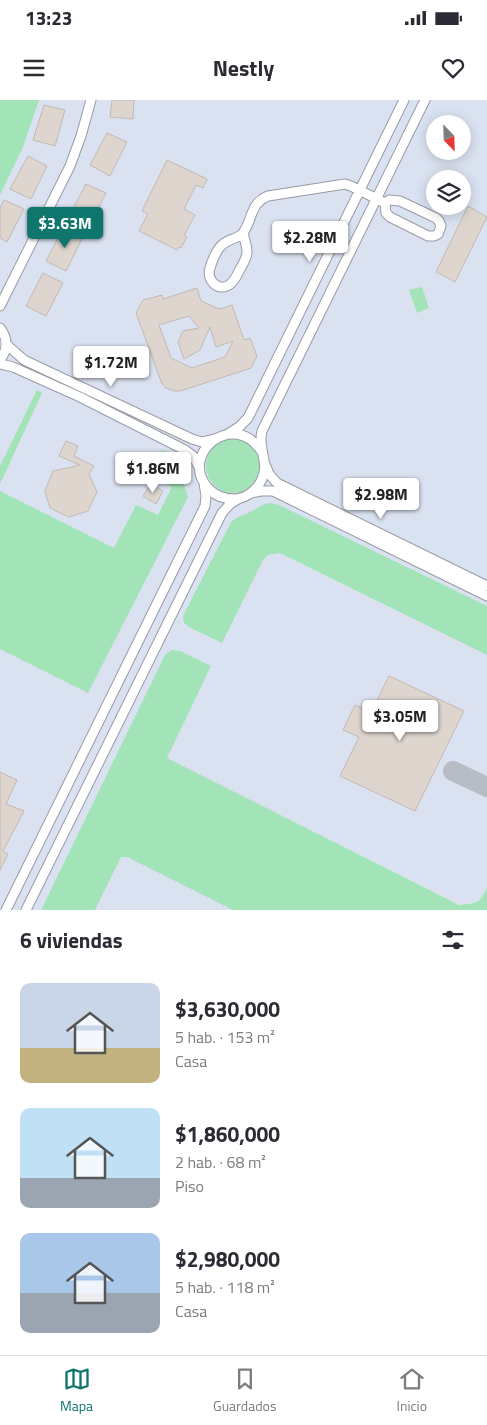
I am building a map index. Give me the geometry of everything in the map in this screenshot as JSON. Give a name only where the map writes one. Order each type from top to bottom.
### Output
[{"type":"street","points":[[1,307],[70,166],[91,100]]},
{"type":"street","points":[[6,344],[24,360],[192,439],[202,442],[234,431],[248,418],[404,100]]},
{"type":"street","points":[[425,100],[380,201],[262,431],[260,444],[269,474],[277,483],[487,586]]},
{"type":"street","points":[[243,233],[247,250],[246,258],[235,280],[228,286],[216,286],[211,282],[209,268],[220,247],[225,241],[243,233],[256,204],[268,196],[345,184],[380,201],[390,217],[428,236],[438,234],[441,226],[436,218],[400,201],[380,201]]},
{"type":"street","points":[[0,360],[5,352],[6,344],[1,326]]},
{"type":"street","points":[[0,364],[13,367],[80,398],[185,450],[193,456],[206,486],[220,497],[229,499],[243,497],[260,490],[274,491],[487,596]]},
{"type":"street","points":[[6,910],[205,506],[206,492],[200,461],[203,452],[218,437],[238,434],[246,436],[252,440],[264,456],[265,469],[260,485],[254,491],[230,504],[222,513],[26,910]]},
{"type":"shaded area","points":[[0,100],[487,100],[487,910],[0,910]]},
{"type":"green space","points":[[0,100],[39,100],[23,147],[0,195]]},
{"type":"green space","points":[[422,287],[429,308],[417,313],[409,290]]},
{"type":"green space","points":[[37,390],[42,393],[0,484],[0,466]]},
{"type":"green space","points":[[233,439],[243,441],[252,447],[258,456],[260,466],[258,476],[252,485],[243,491],[233,493],[223,491],[214,485],[208,476],[206,466],[208,456],[214,447],[223,441]]},
{"type":"green space","points":[[162,450],[177,456],[181,462],[183,482],[188,497],[88,693],[0,649],[0,491],[114,548],[136,505],[158,515],[172,487],[149,475]]},
{"type":"green space","points":[[270,503],[279,505],[487,606],[487,655],[280,553],[268,555],[263,560],[222,643],[189,627],[184,623],[183,616],[231,522]]},
{"type":"green space","points":[[171,650],[180,651],[211,666],[167,758],[459,905],[477,902],[487,888],[487,910],[233,910],[127,857],[121,857],[95,910],[41,910],[165,655]]},
{"type":"building","points":[[112,100],[134,100],[133,119],[110,117]]},
{"type":"building","points":[[44,105],[65,110],[55,146],[33,140]]},
{"type":"building","points":[[107,133],[127,142],[110,176],[90,165]]},
{"type":"building","points":[[28,156],[47,166],[31,199],[10,189]]},
{"type":"building","points":[[167,160],[207,179],[203,188],[196,185],[184,209],[195,215],[184,236],[187,237],[181,248],[179,247],[177,250],[139,231],[148,214],[142,211]]},
{"type":"building","points":[[86,184],[106,193],[89,226],[69,216]]},
{"type":"building","points":[[4,200],[24,209],[7,242],[0,238],[0,208]]},
{"type":"building","points":[[471,208],[487,217],[455,282],[436,272],[464,215],[471,215]]},
{"type":"building","points":[[63,228],[83,237],[66,271],[46,261]]},
{"type":"building","points":[[43,273],[63,283],[46,316],[26,306]]},
{"type":"building","points":[[197,288],[201,301],[219,309],[232,305],[244,340],[250,338],[257,356],[251,368],[180,391],[166,388],[162,384],[136,313],[143,300],[162,295],[163,299]],"holes":[[[189,316],[199,328],[183,331],[178,342],[184,359],[200,350],[210,327],[216,347],[233,341],[225,357],[192,368],[171,358],[159,325]]]},
{"type":"building","points":[[66,441],[78,446],[74,456],[94,466],[89,474],[97,492],[88,511],[69,517],[50,508],[45,491],[53,471],[80,465],[59,456]]},
{"type":"building","points":[[151,484],[163,491],[156,504],[143,496]]},
{"type":"building","points":[[389,676],[464,711],[415,811],[340,776],[359,737],[343,730],[355,705],[371,712]]},
{"type":"building","points":[[0,772],[17,780],[6,804],[24,811],[3,851],[8,854],[0,870]]},
{"type":"taxiway","points":[[453,771],[487,787]]}]
